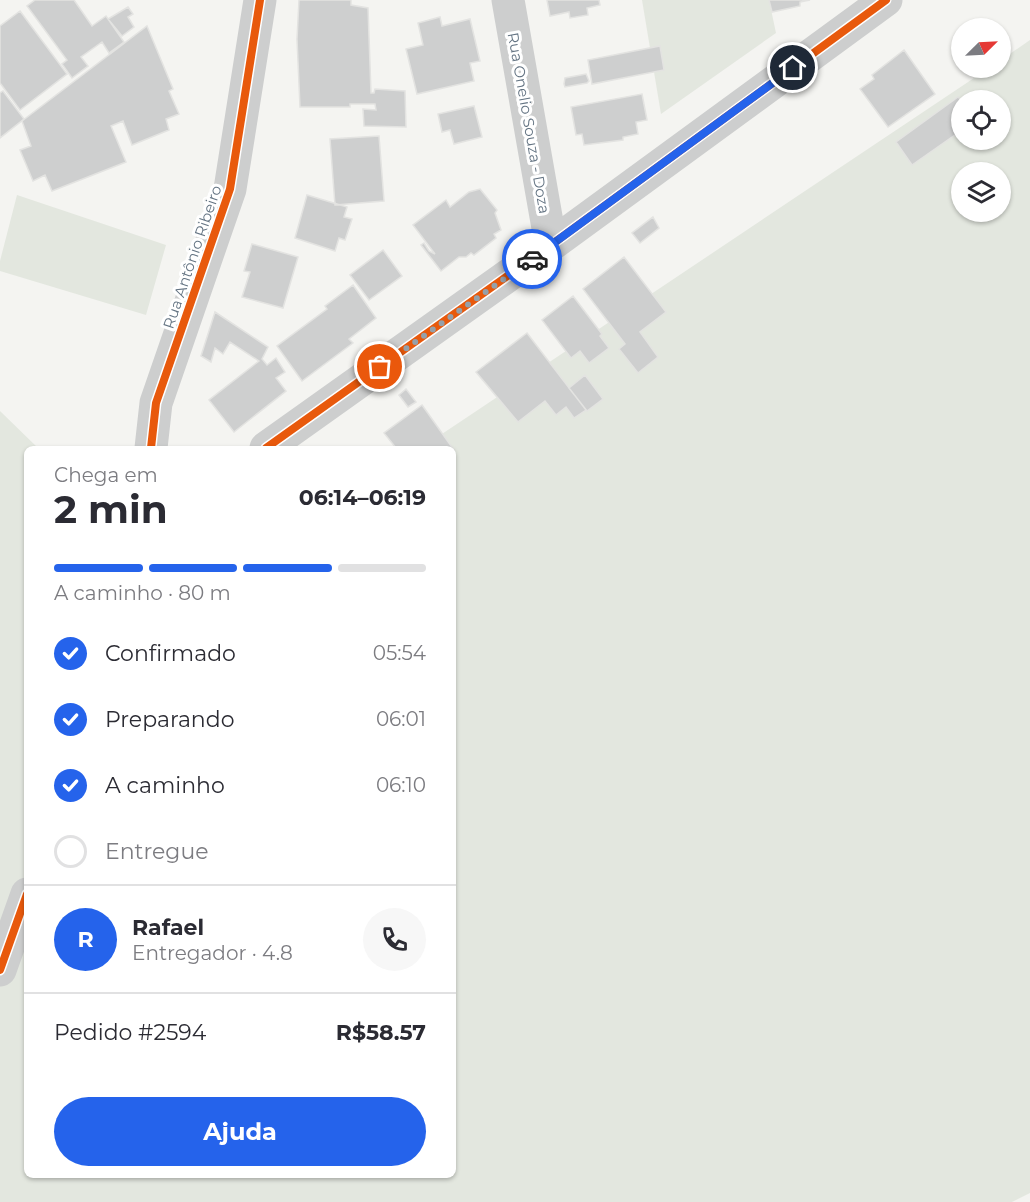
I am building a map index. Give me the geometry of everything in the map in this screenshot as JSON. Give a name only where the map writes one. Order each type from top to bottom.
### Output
[{"type":"street","name":"Rua Antônio Ribeiro","points":[[151,446],[156,403],[230,189],[260,0]]},
{"type":"street","name":"Rua Onelio Souza - Doza","points":[[508,0],[551,245]]},
{"type":"street","points":[[269,446],[551,245],[886,0]]},
{"type":"street","points":[[0,970],[24,902]]},
{"type":"shaded area","points":[[642,0],[769,0],[776,33],[661,114]]},
{"type":"shaded area","points":[[1030,40],[1030,1193],[1012,1202],[0,1202],[0,411],[36,446],[24,446],[24,1178],[456,1178],[456,446],[424,446],[951,93],[951,150],[1011,150],[1011,90],[956,90],[974,78],[1011,78],[1011,53]]},
{"type":"shaded area","points":[[17,195],[166,245],[146,315],[0,271],[0,261]]},
{"type":"building","points":[[35,0],[74,0],[92,26],[106,16],[124,42],[109,53],[102,42],[81,57],[88,66],[72,78],[62,64],[67,60],[27,6]]},
{"type":"building","points":[[299,0],[351,0],[351,5],[368,8],[371,93],[374,93],[375,89],[405,91],[406,127],[364,126],[363,109],[376,110],[375,104],[350,104],[350,107],[300,107],[297,39]]},
{"type":"building","points":[[547,0],[599,0],[600,5],[587,8],[588,15],[570,18],[569,12],[550,16]]},
{"type":"building","points":[[769,0],[810,0],[800,2],[800,6],[772,12]]},
{"type":"building","points":[[128,7],[133,14],[128,17],[134,27],[122,36],[108,19]]},
{"type":"building","points":[[20,11],[67,74],[20,110],[0,83],[0,26]]},
{"type":"building","points":[[440,17],[442,26],[470,19],[480,61],[470,63],[474,81],[417,94],[406,49],[423,45],[418,23]]},
{"type":"building","points":[[147,26],[173,89],[169,91],[179,114],[166,119],[169,130],[132,145],[123,121],[111,126],[126,162],[52,191],[45,175],[33,181],[20,150],[31,146],[22,121]]},
{"type":"building","points":[[660,46],[664,70],[592,84],[588,60]]},
{"type":"building","points":[[904,50],[935,94],[888,127],[860,89],[874,79],[872,75]]},
{"type":"building","points":[[586,74],[589,81],[587,83],[565,87],[565,78]]},
{"type":"building","points":[[3,91],[24,119],[0,138],[0,93]]},
{"type":"building","points":[[642,94],[647,120],[636,122],[638,134],[623,137],[623,140],[584,145],[582,134],[576,135],[571,107]]},
{"type":"building","points":[[951,102],[951,138],[912,165],[896,142]]},
{"type":"building","points":[[474,106],[482,137],[454,144],[450,130],[442,132],[438,114]]},
{"type":"building","points":[[379,136],[384,201],[335,205],[330,139]]},
{"type":"building","points":[[480,189],[497,210],[495,213],[501,230],[494,234],[496,238],[474,255],[471,253],[466,257],[459,257],[441,271],[421,245],[424,243],[429,251],[435,254],[413,225],[446,200],[450,207],[469,192]]},
{"type":"building","points":[[307,195],[347,207],[344,217],[352,219],[345,240],[339,238],[335,251],[295,238]]},
{"type":"building","points":[[653,217],[659,228],[640,243],[632,233]]},
{"type":"building","points":[[252,244],[298,257],[283,308],[242,297],[250,272],[244,271]]},
{"type":"building","points":[[383,250],[402,276],[369,300],[350,275]]},
{"type":"building","points":[[624,257],[666,312],[640,332],[658,357],[638,373],[619,349],[625,344],[583,289]]},
{"type":"building","points":[[353,285],[376,318],[349,339],[353,343],[302,381],[277,346],[327,309],[325,306]]},
{"type":"building","points":[[573,296],[602,334],[600,336],[609,348],[589,363],[580,351],[571,358],[542,320]]},
{"type":"building","points":[[215,312],[268,347],[262,359],[267,365],[276,358],[285,372],[276,378],[286,391],[234,432],[209,400],[259,361],[230,342],[223,354],[215,348],[211,362],[201,356]]},
{"type":"building","points":[[527,333],[586,410],[574,418],[566,407],[556,415],[545,401],[518,422],[476,372]]},
{"type":"building","points":[[585,375],[603,399],[587,411],[569,388]]},
{"type":"building","points":[[406,389],[416,402],[408,407],[399,395]]},
{"type":"building","points":[[422,405],[451,446],[394,446],[384,433]]},
{"type":"cycle path","points":[[151,446],[156,403],[230,189],[260,0]]},
{"type":"cycle path","points":[[269,446],[551,245],[886,0]]},
{"type":"cycle path","points":[[0,970],[24,902]]},
{"type":"way so far","points":[[380,367],[532,259]]},
{"type":"route","points":[[532,259],[793,68]]}]
